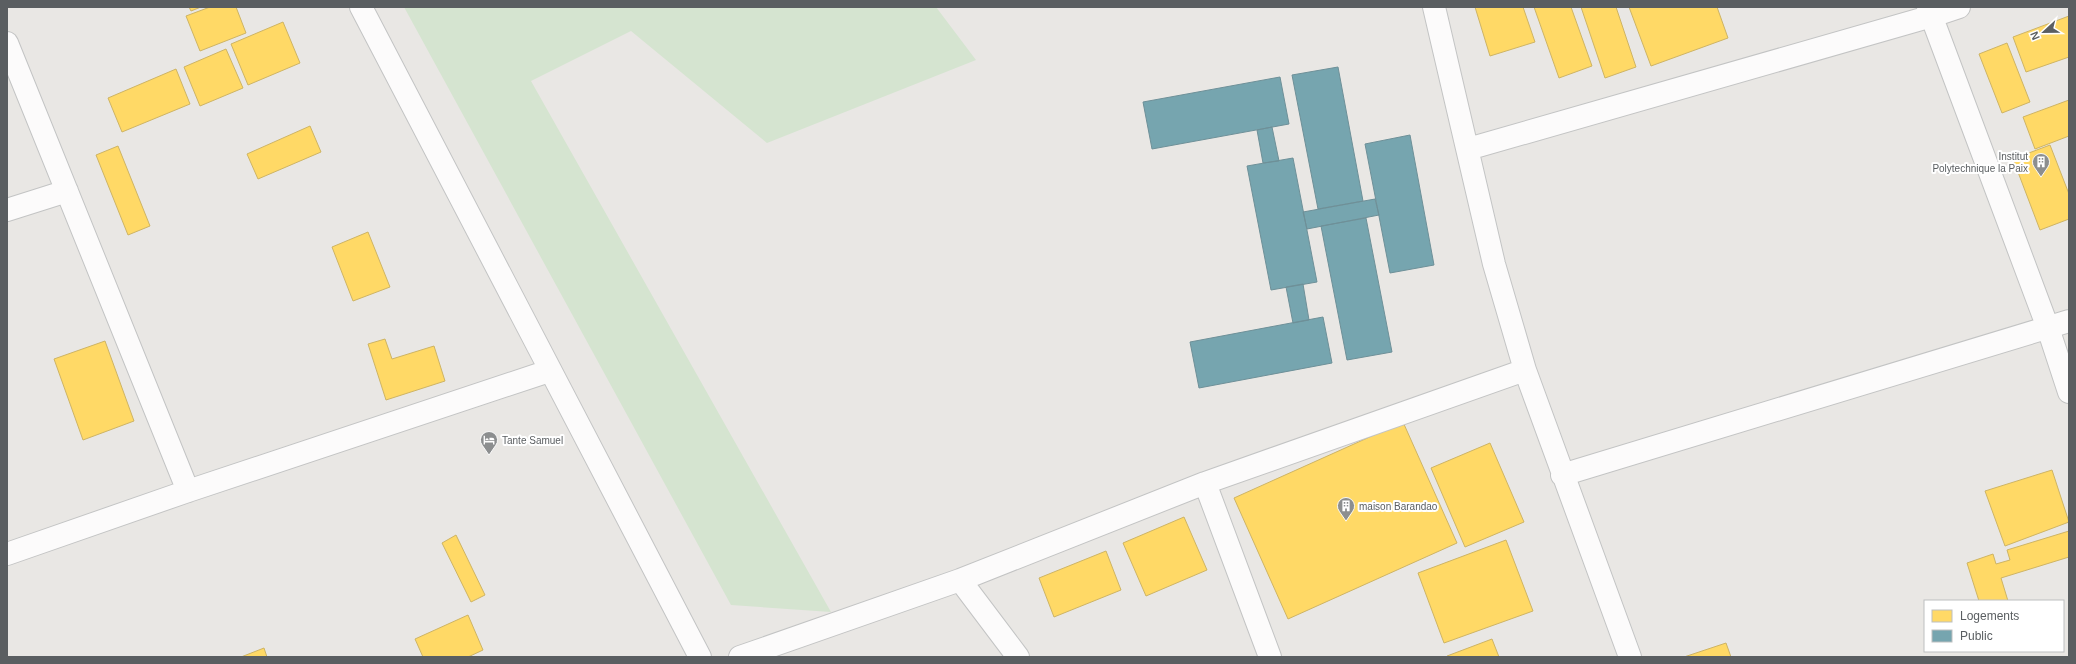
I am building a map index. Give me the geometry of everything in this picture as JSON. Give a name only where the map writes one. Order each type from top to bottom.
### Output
[{"type":"street","points":[[361,7],[549,371],[700,657]]},
{"type":"street","points":[[1434,7],[1494,264],[1525,370],[1562,475],[1630,657]]},
{"type":"street","points":[[1468,149],[1930,12],[1959,7]]},
{"type":"street","points":[[1930,12],[2048,328],[2069,392]]},
{"type":"street","points":[[7,43],[188,491]]},
{"type":"street","points":[[7,210],[67,191]]},
{"type":"street","points":[[1562,475],[2069,321]]},
{"type":"street","points":[[740,657],[960,580],[1205,483],[1525,370]]},
{"type":"street","points":[[7,554],[188,491],[549,371]]},
{"type":"street","points":[[1205,483],[1270,657]]},
{"type":"street","points":[[960,580],[1018,657]]},
{"type":"green space","points":[[404,7],[936,7],[976,60],[767,143],[631,31],[531,81],[831,612],[731,605]]},
{"type":"building: Logements","points":[[189,7],[201,7],[191,11]]},
{"type":"building: Logements","points":[[210,7],[236,7],[246,33],[200,51],[186,16]]},
{"type":"building: Logements","points":[[1475,7],[1523,7],[1535,42],[1490,56]]},
{"type":"building: Logements","points":[[1534,7],[1571,7],[1592,66],[1559,78]]},
{"type":"building: Logements","points":[[1581,7],[1616,7],[1636,67],[1605,78]]},
{"type":"building: Logements","points":[[1629,7],[1717,7],[1728,38],[1651,66]]},
{"type":"building: Logements","points":[[2069,16],[2069,57],[2026,72],[2013,37]]},
{"type":"building: Logements","points":[[283,22],[300,63],[248,85],[231,44]]},
{"type":"building: Logements","points":[[2007,43],[2030,102],[2002,113],[1979,54]]},
{"type":"building: Logements","points":[[226,49],[243,88],[200,106],[184,67]]},
{"type":"building: Logements","points":[[176,69],[190,104],[122,132],[108,98]]},
{"type":"building: Logements","name":"Institut Polytechnique la Paix","points":[[2069,100],[2069,136],[2035,149],[2023,117]]},
{"type":"building: Logements","points":[[310,126],[321,152],[258,179],[247,154]]},
{"type":"building: Logements","name":"Institut Polytechnique la Paix","points":[[2050,145],[2069,194],[2069,219],[2040,230],[2013,159]]},
{"type":"building: Logements","points":[[118,146],[150,226],[128,235],[96,155]]},
{"type":"building: Logements","points":[[368,232],[390,287],[353,301],[332,247]]},
{"type":"building: Logements","points":[[385,339],[392,359],[434,346],[445,381],[386,400],[368,344]]},
{"type":"building: Logements","points":[[105,341],[134,421],[83,440],[54,359]]},
{"type":"building: Logements","name":"maison Barandao","points":[[1403,422],[1457,543],[1288,619],[1234,498]]},
{"type":"building: Logements","points":[[1490,443],[1524,522],[1465,547],[1431,468]]},
{"type":"building: Logements","points":[[2052,470],[2069,522],[2005,546],[1985,491]]},
{"type":"building: Logements","points":[[1184,517],[1207,570],[1146,596],[1123,543]]},
{"type":"building: Logements","points":[[2069,531],[2069,557],[2001,578],[2008,600],[1979,600],[1967,563],[1993,554],[1996,564],[2010,560],[2007,550]]},
{"type":"building: Logements","points":[[456,535],[485,595],[471,602],[442,543]]},
{"type":"building: Logements","points":[[1506,540],[1533,611],[1444,643],[1418,573]]},
{"type":"building: Logements","points":[[1106,551],[1121,590],[1054,617],[1039,578]]},
{"type":"building: Logements","points":[[468,615],[483,650],[468,657],[423,657],[415,639]]},
{"type":"building: Logements","points":[[1492,639],[1499,657],[1447,656]]},
{"type":"building: Logements","points":[[1726,643],[1731,657],[1684,657]]},
{"type":"building: Logements","points":[[264,648],[267,657],[241,657]]},
{"type":"building: Public","points":[[1338,67],[1363,201],[1318,209],[1292,75]]},
{"type":"building: Public","points":[[1280,77],[1289,124],[1152,149],[1143,102]]},
{"type":"building: Public","points":[[1272,127],[1279,161],[1263,163],[1257,130]]},
{"type":"building: Public","points":[[1410,135],[1434,265],[1390,273],[1365,144]]},
{"type":"building: Public","points":[[1293,158],[1317,282],[1271,290],[1247,166]]},
{"type":"building: Public","points":[[1375,199],[1379,215],[1307,229],[1303,212]]},
{"type":"building: Public","points":[[1366,218],[1392,352],[1347,360],[1321,226]]},
{"type":"building: Public","points":[[1303,284],[1309,320],[1293,323],[1286,287]]},
{"type":"building: Public","points":[[1323,317],[1332,363],[1199,388],[1190,342]]},
{"type":"place","name":"Institut Polytechnique la Paix","points":[[2041,177]]},
{"type":"place","name":"Tante Samuel","points":[[489,455]]},
{"type":"place","name":"maison Barandao","points":[[1346,521]]}]
